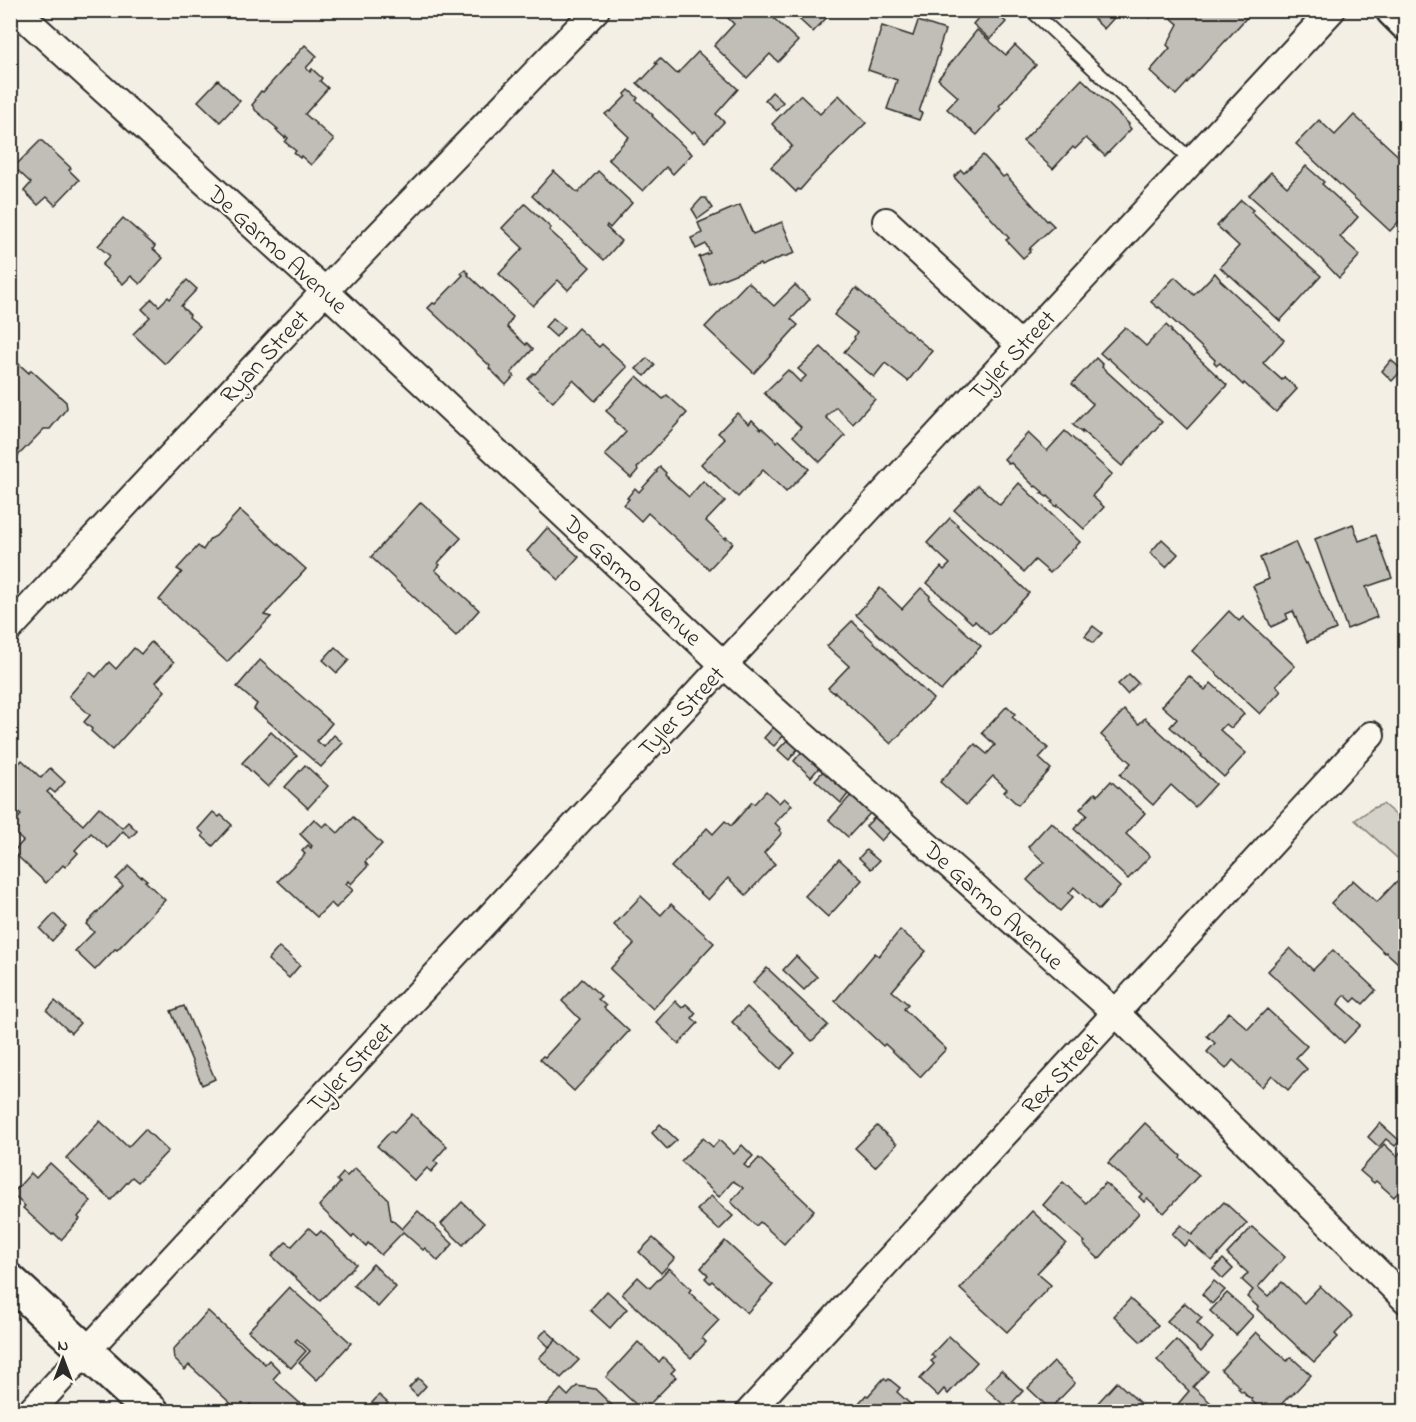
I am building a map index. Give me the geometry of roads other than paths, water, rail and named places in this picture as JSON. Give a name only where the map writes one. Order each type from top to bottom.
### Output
[{"type":"street","name":"De Garmo Avenue","points":[[16,10],[325,291],[724,664],[1116,1013],[1406,1300]]},
{"type":"street","name":"Ryan Street","points":[[10,628],[325,291],[596,10]]},
{"type":"street","name":"Tyler Street","points":[[30,1412],[1332,10]]},
{"type":"street","points":[[1393,10],[1406,22]]},
{"type":"street","points":[[886,221],[1020,345]]},
{"type":"street","name":"Rex Street","points":[[750,1412],[1371,735]]},
{"type":"street","points":[[10,1281],[152,1412]]},
{"type":"lane","points":[[1031,10],[1192,160]]}]
